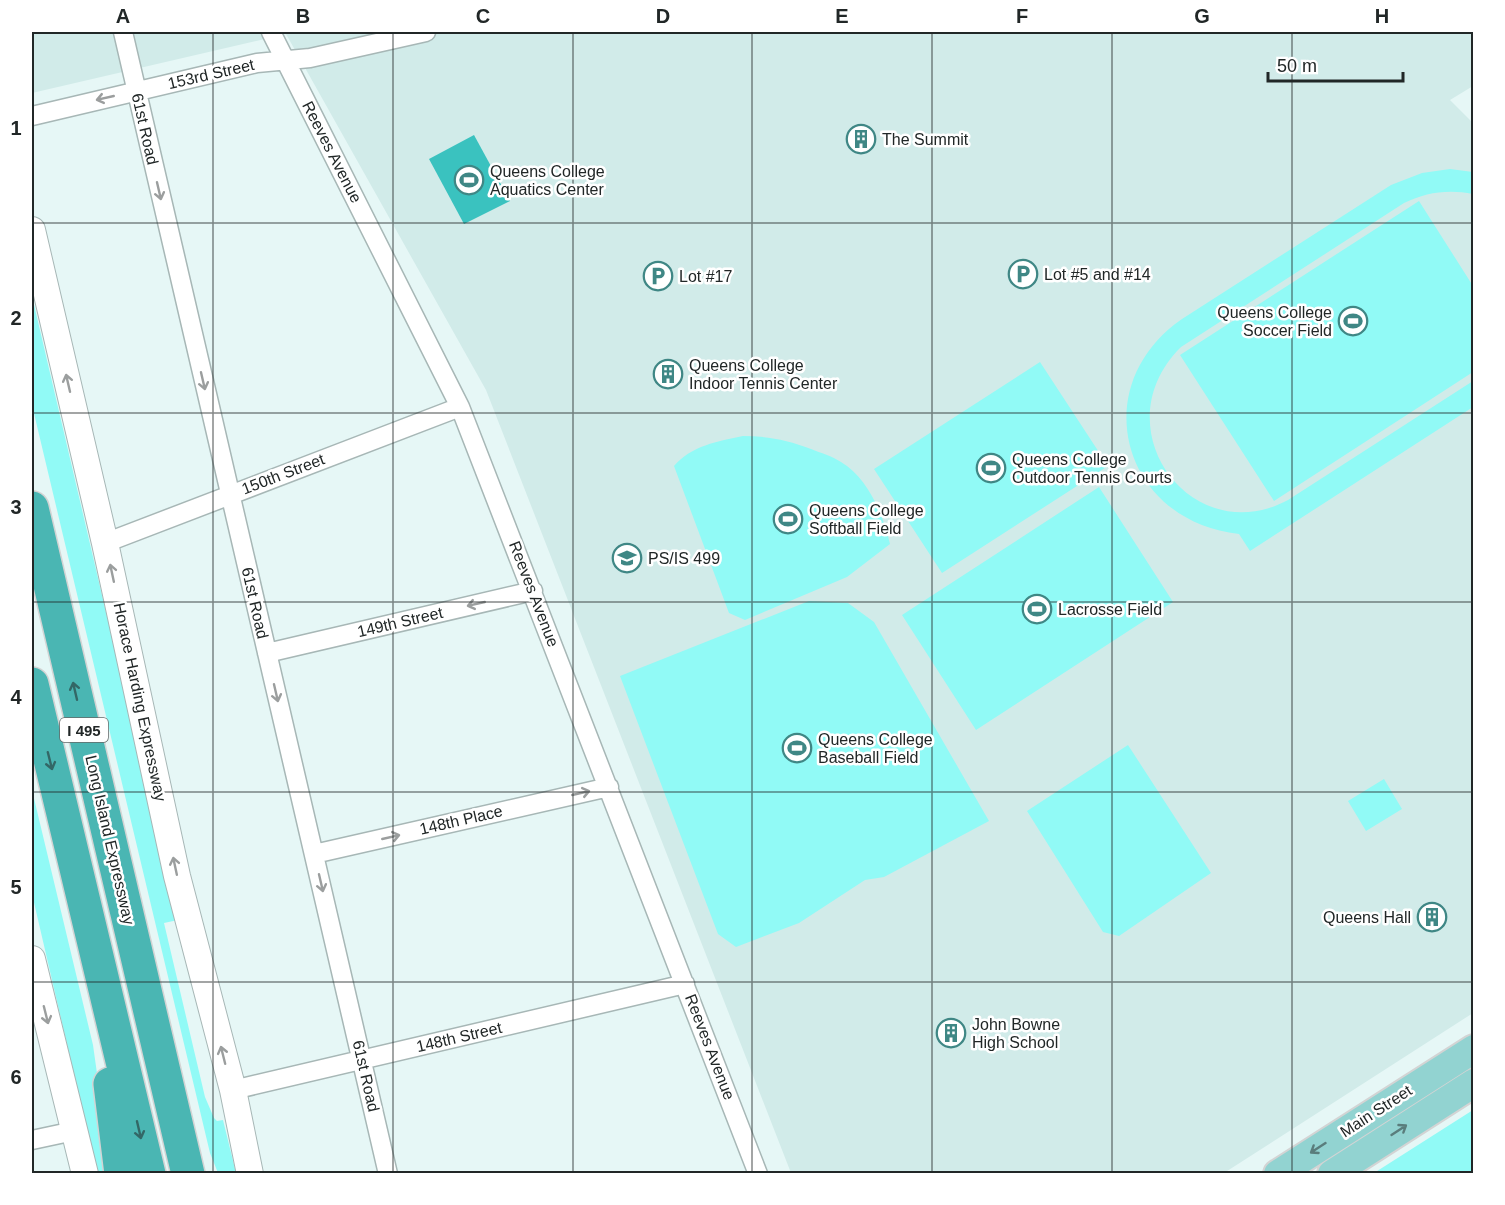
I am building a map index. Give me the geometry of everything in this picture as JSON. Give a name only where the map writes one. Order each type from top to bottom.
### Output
[{"type":"highway","name":"Long Island Expressway","points":[[32,508],[188,1173]]},
{"type":"highway","name":"I 495","points":[[32,684],[149,1173]]},
{"type":"highway","points":[[137,952],[192,1105],[212,1173]]},
{"type":"highway","points":[[102,971],[111,1100],[121,1173]]},
{"type":"main road","name":"Horace Harding Expressway","points":[[32,230],[105,543],[177,876],[233,1090],[250,1173]]},
{"type":"main road","points":[[32,959],[85,1173]]},
{"type":"main road","name":"Main Street","points":[[1278,1173],[1473,1049]]},
{"type":"main road","name":"Main Street","points":[[1332,1173],[1473,1083]]},
{"type":"street","name":"61st Road","points":[[123,32],[388,1173]]},
{"type":"street","name":"Reeves Avenue","points":[[271,32],[460,407],[758,1173]]},
{"type":"street","name":"153rd Street","points":[[32,116],[257,63],[310,58],[426,32]]},
{"type":"street","name":"150th Street","points":[[105,543],[460,407]]},
{"type":"street","name":"149th Street","points":[[267,653],[533,591]]},
{"type":"street","name":"148th Place","points":[[314,854],[609,786]]},
{"type":"street","name":"148th Street","points":[[233,1090],[685,984]]},
{"type":"street","points":[[32,1140],[74,1131]]},
{"type":"shaded area","points":[[32,32],[1473,32],[1473,86],[1450,100],[1474,124],[1473,1013],[1224,1173],[791,1173],[486,390],[286,34],[32,93]]},
{"type":"shaded area","name":"Queens College Aquatics Center","points":[[474,135],[510,201],[464,224],[429,159]]},
{"type":"shaded area","points":[[1450,169],[1473,172],[1473,194],[1438,192],[1404,203],[1181,347],[1158,379],[1150,412],[1154,444],[1168,473],[1190,496],[1219,509],[1252,512],[1288,500],[1473,381],[1473,407],[1250,551],[1239,534],[1199,524],[1167,504],[1144,478],[1130,447],[1127,413],[1134,379],[1152,347],[1182,319],[1391,185],[1422,173]]},
{"type":"shaded area","name":"Queens College Soccer Field","points":[[1419,201],[1473,286],[1473,372],[1274,501],[1180,355]]},
{"type":"shaded area","points":[[32,296],[178,920],[164,923],[205,1097],[214,1118],[217,1121],[223,1120],[236,1173],[218,1173],[210,1153],[32,405]]},
{"type":"shaded area","name":"Queens College Outdoor Tennis Courts","points":[[1040,362],[1108,466],[942,573],[874,469]]},
{"type":"shaded area","name":"Queens College Softball Field","points":[[743,436],[794,443],[834,458],[851,469],[873,498],[890,544],[847,577],[745,620],[729,613],[674,466],[697,449],[715,442]]},
{"type":"shaded area","name":"Lacrosse Field","points":[[1099,487],[1173,602],[976,730],[902,615]]},
{"type":"shaded area","name":"Queens College Baseball Field","points":[[809,601],[848,603],[874,622],[989,821],[884,877],[865,880],[799,923],[736,947],[718,934],[620,676]]},
{"type":"shaded area","points":[[1128,745],[1211,873],[1119,936],[1103,932],[1027,811]]},
{"type":"shaded area","points":[[1384,779],[1402,809],[1366,831],[1348,801]]},
{"type":"shaded area","points":[[32,790],[93,1045],[111,1173],[97,1173],[32,894]]},
{"type":"shaded area","points":[[1473,1110],[1473,1173],[1374,1173]]},
{"type":"place","name":"The Summit","points":[[861,139]]},
{"type":"place","name":"Queens College Aquatics Center","points":[[469,180]]},
{"type":"place","name":"Lot #5 and #14","points":[[1023,274]]},
{"type":"place","name":"Lot #17","points":[[658,276]]},
{"type":"place","name":"Queens College Soccer Field","points":[[1353,321]]},
{"type":"place","name":"Queens College Indoor Tennis Center","points":[[668,374]]},
{"type":"place","name":"Queens College Outdoor Tennis Courts","points":[[991,468]]},
{"type":"place","name":"Queens College Softball Field","points":[[788,519]]},
{"type":"place","name":"PS/IS 499","points":[[627,558]]},
{"type":"place","name":"Lacrosse Field","points":[[1037,609]]},
{"type":"place","name":"Queens College Baseball Field","points":[[797,748]]},
{"type":"place","name":"Queens Hall","points":[[1432,917]]},
{"type":"place","name":"John Bowne High School","points":[[951,1033]]}]
